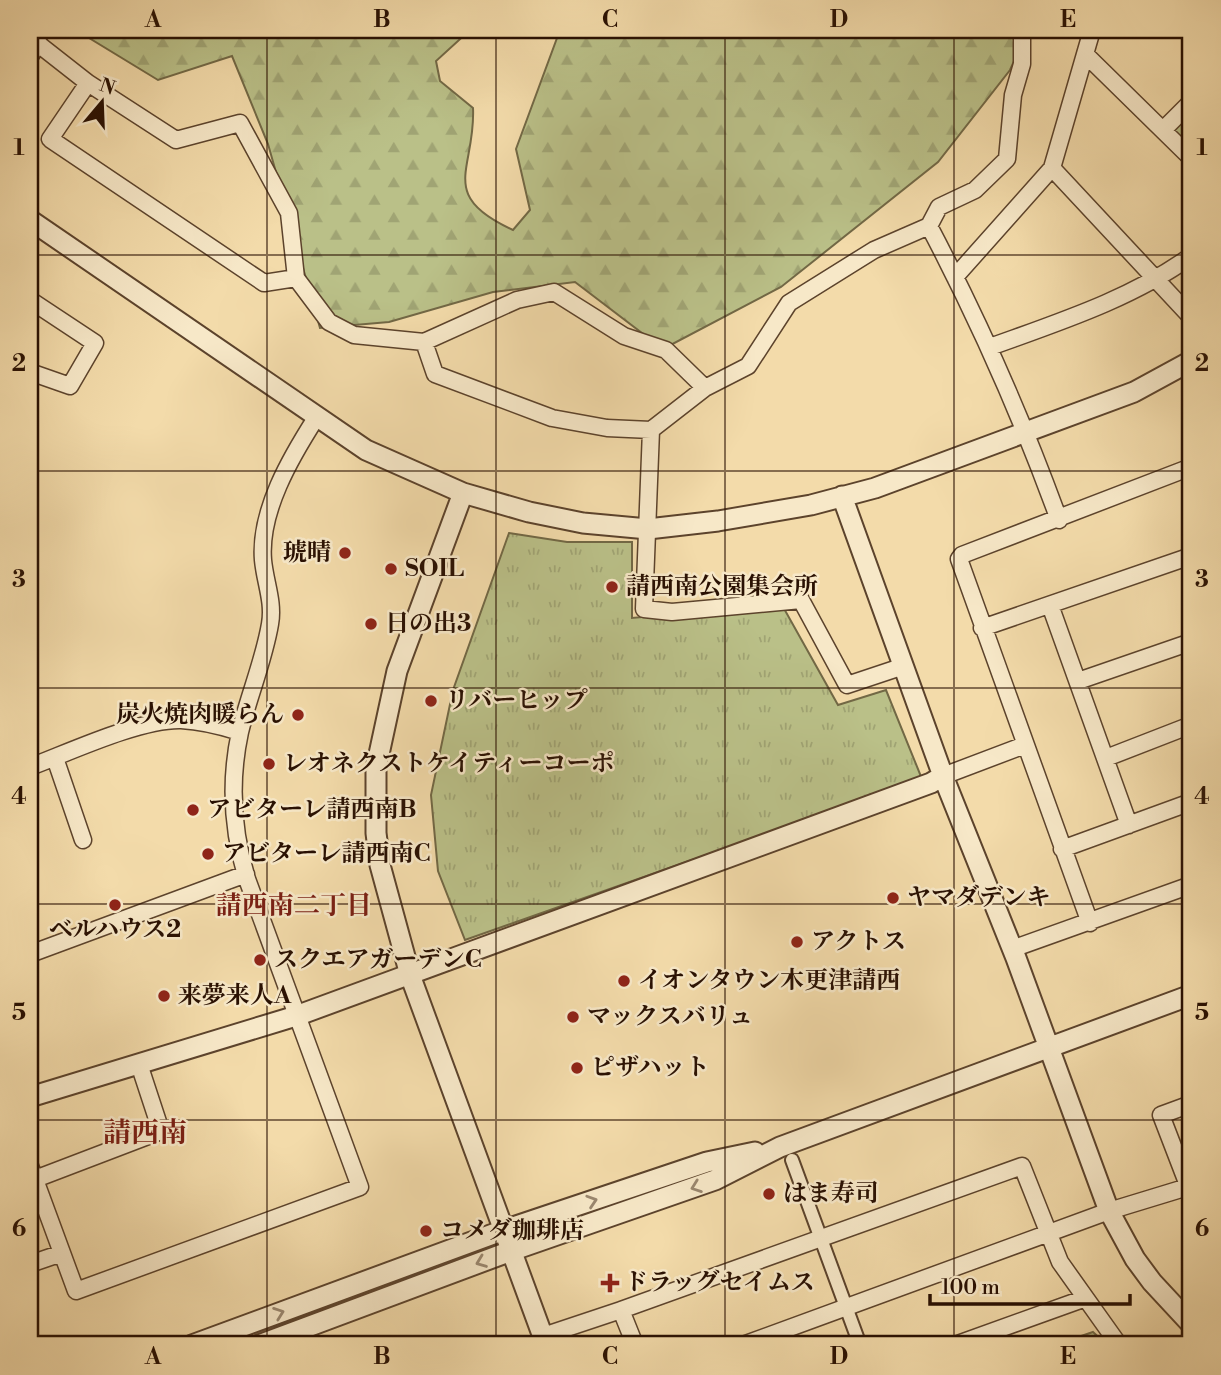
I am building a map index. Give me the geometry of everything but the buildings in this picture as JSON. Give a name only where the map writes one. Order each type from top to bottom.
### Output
[{"type":"street","points":[[424,342],[435,374],[552,418],[607,428],[651,430],[705,388],[748,366],[789,303],[874,250],[929,226],[939,207],[975,190],[1007,159],[1013,95],[1022,64],[1022,30]]},
{"type":"street","points":[[955,277],[1052,167],[1092,30]]},
{"type":"street","points":[[33,48],[176,140],[240,123],[289,213],[296,278],[329,322],[354,335],[424,342],[517,300],[554,292],[624,336],[666,350],[705,388]]},
{"type":"street","points":[[1085,54],[1191,158]]},
{"type":"street","points":[[88,83],[50,139],[264,283],[296,278]]},
{"type":"street","points":[[1164,129],[1191,102]]},
{"type":"street","points":[[1052,167],[1191,317]]},
{"type":"street","points":[[30,220],[366,450],[463,493],[529,512],[583,523],[648,528],[774,512],[874,488],[1134,392],[1191,361]]},
{"type":"street","points":[[929,226],[990,347],[1026,431],[1059,520]]},
{"type":"street","points":[[990,347],[1069,318],[1158,279],[1191,256]]},
{"type":"street","points":[[30,300],[95,343],[70,386],[30,372]]},
{"type":"street","points":[[139,1064],[160,1132],[31,1176],[76,1291],[360,1186],[246,874],[235,838],[233,814],[233,782],[240,732],[271,618],[263,559],[275,492],[288,462],[316,418]]},
{"type":"street","points":[[651,430],[644,609],[672,612],[801,600],[847,685],[904,666]]},
{"type":"street","points":[[1090,923],[959,559],[962,555],[1059,520],[1191,467]]},
{"type":"street","points":[[463,493],[397,671],[376,768],[374,801],[380,865],[410,975],[545,1341],[621,1310],[1022,1166],[1060,1262],[1083,1299],[1119,1345]]},
{"type":"street","points":[[842,496],[943,776],[1012,949],[1109,1211],[1152,1282],[1191,1324]]},
{"type":"street","points":[[982,628],[1191,556]]},
{"type":"street","points":[[1050,605],[1129,825]]},
{"type":"street","points":[[1078,681],[1191,642]]},
{"type":"street","points":[[30,767],[152,723],[179,720],[211,723],[240,732]]},
{"type":"street","points":[[1106,758],[1191,725]]},
{"type":"street","points":[[30,1097],[296,1016],[1025,746]]},
{"type":"street","points":[[55,758],[83,840]]},
{"type":"street","points":[[1062,849],[1191,802]]},
{"type":"street","points":[[30,954],[246,874]]},
{"type":"street","points":[[1012,949],[1191,886]]},
{"type":"street","points":[[260,1345],[512,1251],[785,1154],[1046,1046],[1191,995]]},
{"type":"street","points":[[743,1345],[1109,1211],[1190,1188],[1161,1115],[1191,1104]]},
{"type":"street","points":[[192,1345],[504,1230],[707,1162],[785,1154]]},
{"type":"street","points":[[785,1154],[860,1345]]},
{"type":"street","points":[[30,1264],[62,1253]]},
{"type":"street","points":[[955,1345],[1083,1299]]},
{"type":"street","points":[[621,1310],[635,1345]]},
{"type":"green space","points":[[76,30],[470,30],[436,61],[440,81],[473,108],[465,179],[467,192],[475,205],[489,217],[513,230],[530,210],[516,149],[560,30],[1028,30],[1010,70],[938,162],[781,287],[663,349],[575,282],[493,292],[389,322],[320,328],[268,144],[232,56],[158,80]]},
{"type":"green space","points":[[1191,107],[1191,149],[1170,128]]},
{"type":"green space","points":[[509,533],[567,542],[632,542],[632,618],[782,605],[838,705],[886,690],[922,779],[465,940],[438,871],[431,795],[453,690]]},
{"type":"green space","points":[[1093,1332],[1107,1345],[1055,1345]]},
{"type":"place","name":"琥晴","points":[[345,553]]},
{"type":"place","name":"SOIL","points":[[391,569]]},
{"type":"place","name":"請西南公園集会所","points":[[612,587]]},
{"type":"place","name":"日の出3","points":[[371,624]]},
{"type":"place","name":"リバーヒップ","points":[[431,701]]},
{"type":"place","name":"炭火焼肉暖らん","points":[[298,715]]},
{"type":"place","name":"レオネクストケイティーコーポ","points":[[269,764]]},
{"type":"place","name":"アビターレ請西南B","points":[[193,810]]},
{"type":"place","name":"アビターレ請西南C","points":[[208,854]]},
{"type":"place","name":"ヤマダデンキ","points":[[893,898]]},
{"type":"place","name":"ベルハウス2","points":[[115,905]]},
{"type":"place","name":"アクトス","points":[[797,942]]},
{"type":"place","name":"スクエアガーデンC","points":[[260,960]]},
{"type":"place","name":"イオンタウン木更津請西","points":[[624,981]]},
{"type":"place","name":"来夢来人A","points":[[164,996]]},
{"type":"place","name":"マックスバリュ","points":[[573,1017]]},
{"type":"place","name":"ピザハット","points":[[577,1068]]},
{"type":"place","name":"はま寿司","points":[[769,1194]]},
{"type":"place","name":"コメダ珈琲店","points":[[426,1231]]},
{"type":"place","name":"ドラッグセイムス","points":[[610,1283]]},
{"type":"district","name":"請西南二丁目","points":[[294,906]]},
{"type":"district","name":"請西南","points":[[145,1133]]}]
